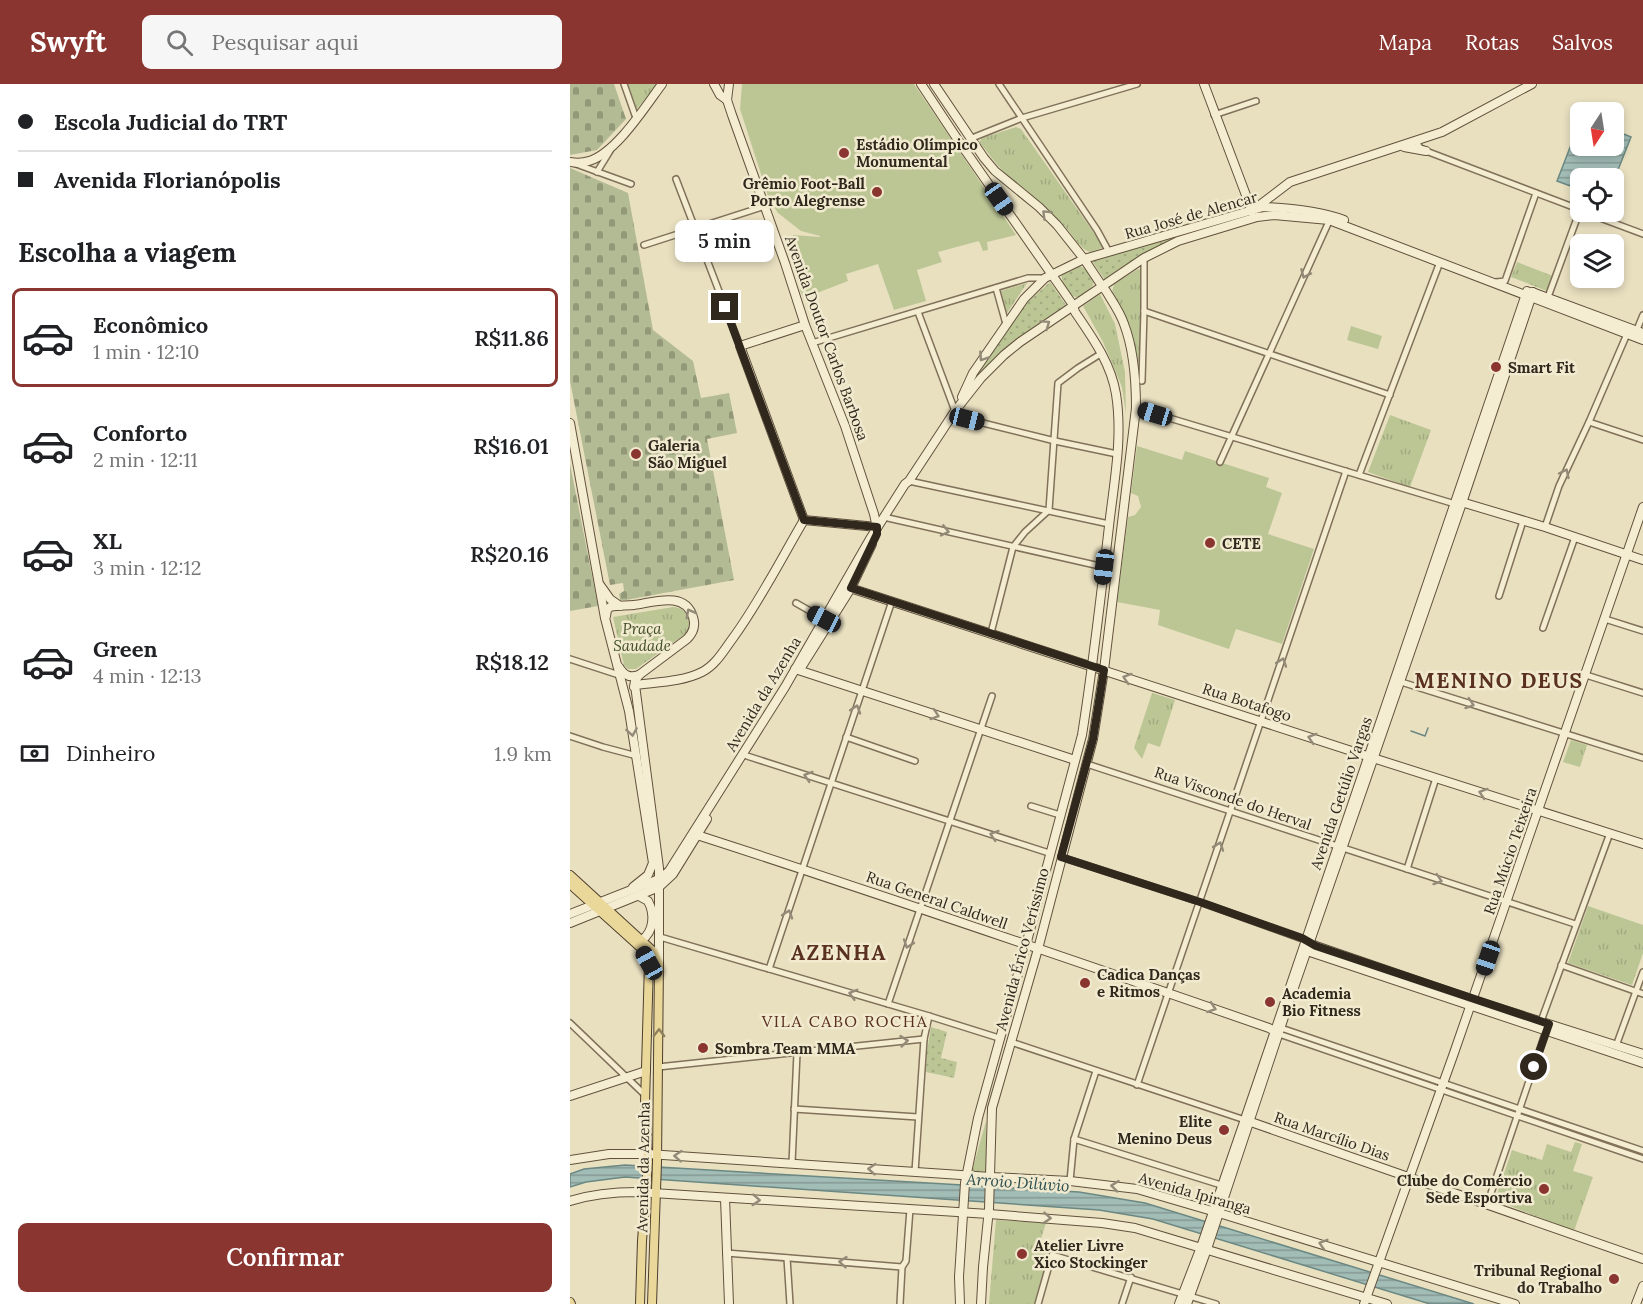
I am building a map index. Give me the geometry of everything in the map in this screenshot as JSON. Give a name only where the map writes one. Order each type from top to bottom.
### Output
[{"type":"main road","points":[[571,162],[589,161],[614,146],[662,84]]},
{"type":"main road","points":[[714,84],[720,95],[728,100]]},
{"type":"main road","name":"Avenida Doutor Carlos Barbosa","points":[[729,84],[728,100],[739,137],[805,325],[845,426],[877,531]]},
{"type":"main road","name":"Avenida Érico Veríssimo","points":[[921,84],[1048,276],[1073,305],[1075,312],[1102,353],[1115,391],[1119,422],[1104,567],[1082,735],[978,1118],[965,1185],[959,1277],[960,1304]]},
{"type":"main road","name":"Avenida Érico Veríssimo","points":[[934,84],[995,171],[1039,207],[1067,236],[1084,259],[1124,323],[1140,378],[1104,670],[1093,739],[1038,949],[992,1108],[991,1182],[981,1304]]},
{"type":"main road","points":[[1204,84],[1252,211]]},
{"type":"main road","points":[[1243,220],[1290,182],[1442,132],[1532,84]]},
{"type":"main road","points":[[1396,147],[1426,152]]},
{"type":"main road","name":"Rua José de Alencar","points":[[1048,276],[1084,259],[1263,207],[1275,207],[1330,218],[1391,238],[1505,281],[1529,293],[1637,335]]},
{"type":"main road","name":"Rua José de Alencar","points":[[1102,286],[1144,258],[1178,241],[1243,220],[1274,215],[1330,218],[1492,282],[1548,297],[1637,335]]},
{"type":"main road","points":[[1374,237],[1391,238]]},
{"type":"main road","points":[[1433,254],[1440,262],[1453,261]]},
{"type":"main road","name":"Avenida da Azenha","points":[[956,409],[973,373],[1006,324],[1024,299],[1048,276]]},
{"type":"main road","name":"Avenida da Azenha","points":[[659,883],[673,874],[698,835],[847,587],[905,484],[956,409],[981,378],[1004,355],[1102,286]]},
{"type":"main road","name":"Avenida Getúlio Vargas","points":[[1179,1304],[1186,1298],[1248,1121],[1276,1030],[1529,293]]},
{"type":"main road","points":[[804,520],[740,346],[805,325]]},
{"type":"main road","points":[[570,423],[605,618],[640,757],[659,883]]},
{"type":"main road","name":"Avenida da Azenha","points":[[877,531],[888,518],[909,481]]},
{"type":"main road","points":[[1458,503],[1545,527],[1643,560]]},
{"type":"main road","name":"Rua Múcio Teixeira","points":[[1366,1298],[1472,1003],[1643,507]]},
{"type":"main road","points":[[804,520],[877,531]]},
{"type":"main road","points":[[635,685],[682,679],[709,668],[722,655],[746,620],[804,520]]},
{"type":"main road","points":[[599,584],[610,599],[620,606]]},
{"type":"main road","name":"Avenida da Azenha","points":[[652,1304],[652,1190],[658,1067],[659,883],[669,871],[797,670],[824,619],[847,587]]},
{"type":"main road","name":"Rua Botafogo","points":[[847,587],[1643,844]]},
{"type":"main road","points":[[605,618],[610,607],[673,599],[681,601],[693,616],[694,628],[687,639],[639,675],[626,675],[616,660]]},
{"type":"main road","points":[[797,670],[1075,760]]},
{"type":"main road","points":[[629,711],[639,675]]},
{"type":"main road","points":[[570,923],[627,891],[648,875],[653,863],[640,757],[635,685]]},
{"type":"main road","name":"Rua General Caldwell","points":[[698,835],[1276,1030]]},
{"type":"main road","points":[[570,875],[600,907]]},
{"type":"main road","points":[[627,891],[659,883]]},
{"type":"main road","points":[[570,914],[639,896],[659,883]]},
{"type":"main road","points":[[570,884],[642,940],[654,952],[659,963]]},
{"type":"main road","points":[[639,896],[648,901],[652,911],[651,931],[642,940]]},
{"type":"main road","name":"Avenida da Azenha","points":[[600,907],[641,948],[649,963],[646,1095],[653,1158]]},
{"type":"main road","points":[[1308,942],[1391,975],[1614,1049],[1643,1063]]},
{"type":"main road","points":[[1614,1049],[1643,1054]]},
{"type":"main road","points":[[570,1096],[646,1071]]},
{"type":"main road","name":"Avenida Getúlio Vargas","points":[[1215,1216],[1221,1185],[1248,1121]]},
{"type":"main road","name":"Rua Marcílio Dias","points":[[1248,1121],[1643,1258]]},
{"type":"main road","name":"Avenida Ipiranga","points":[[570,1160],[609,1154],[653,1158],[792,1163],[966,1176],[991,1182],[1070,1181],[1137,1189],[1215,1216],[1515,1304]]},
{"type":"main road","points":[[570,1201],[614,1192],[652,1190],[724,1198],[954,1212],[989,1211],[1102,1223],[1135,1228],[1205,1245],[1387,1304]]},
{"type":"main road","name":"Avenida da Azenha","points":[[640,1304],[642,1241],[652,1190]]},
{"type":"main road","points":[[724,1198],[729,1304]]},
{"type":"main road","points":[[954,1212],[959,1215],[963,1223]]},
{"type":"main road","points":[[1636,1304],[1643,1286]]},
{"type":"street","points":[[624,84],[636,118]]},
{"type":"street","points":[[999,84],[1097,230],[1109,252]]},
{"type":"street","points":[[972,138],[1022,118],[1137,84]]},
{"type":"street","points":[[1215,115],[1256,101]]},
{"type":"street","points":[[1421,139],[1419,147],[1426,152],[1570,206]]},
{"type":"street","points":[[597,172],[614,146]]},
{"type":"street","points":[[571,162],[631,184]]},
{"type":"street","points":[[676,179],[740,346]]},
{"type":"street","points":[[1492,282],[1505,281],[1536,193]]},
{"type":"street","points":[[644,245],[765,206]]},
{"type":"street","points":[[1220,462],[1330,218]]},
{"type":"street","points":[[1548,297],[1578,222]]},
{"type":"street","points":[[1611,222],[1643,234]]},
{"type":"street","points":[[1140,378],[1144,258]]},
{"type":"street","points":[[1359,475],[1440,262]]},
{"type":"street","name":"Rua José de Alencar","points":[[812,343],[1028,278],[1048,276]]},
{"type":"street","points":[[996,288],[1006,324]]},
{"type":"street","points":[[1144,311],[1390,394]]},
{"type":"street","points":[[918,312],[956,409],[967,419],[1117,454]]},
{"type":"street","points":[[1545,527],[1559,486],[1589,422],[1637,335],[1643,315]]},
{"type":"street","points":[[991,633],[1013,547],[1048,510],[1058,383],[1102,353]]},
{"type":"street","points":[[1136,408],[1458,503]]},
{"type":"street","points":[[1589,422],[1643,440]]},
{"type":"street","points":[[1137,1085],[1346,471]]},
{"type":"street","points":[[909,481],[1109,524]]},
{"type":"street","points":[[888,518],[1104,567]]},
{"type":"street","points":[[1499,596],[1523,521]]},
{"type":"street","points":[[1543,628],[1575,537]]},
{"type":"street","points":[[769,969],[892,601]]},
{"type":"street","points":[[795,603],[824,619]]},
{"type":"street","points":[[1605,619],[1643,631]]},
{"type":"street","points":[[570,658],[619,675]]},
{"type":"street","points":[[1586,675],[1643,693]]},
{"type":"street","points":[[1396,683],[1643,758]]},
{"type":"street","points":[[888,1004],[992,696]]},
{"type":"street","points":[[570,736],[640,757]]},
{"type":"street","points":[[846,737],[915,760]]},
{"type":"street","points":[[747,756],[1050,853]]},
{"type":"street","name":"Rua Visconde do Herval","points":[[1087,764],[1339,850],[1407,869],[1575,924]]},
{"type":"street","points":[[1407,869],[1436,778]]},
{"type":"street","points":[[1032,806],[1060,815]]},
{"type":"street","points":[[1487,1205],[1519,1113],[1561,965],[1610,833]]},
{"type":"street","points":[[1061,857],[1200,902],[1308,942]]},
{"type":"street","points":[[660,937],[999,1038]]},
{"type":"street","points":[[1561,965],[1643,993]]},
{"type":"street","points":[[1614,1049],[1643,972]]},
{"type":"street","points":[[915,1172],[924,1039],[929,1016]]},
{"type":"street","points":[[570,1023],[646,1095]]},
{"type":"street","points":[[1276,1030],[1638,1152],[1643,1159]]},
{"type":"street","points":[[658,1067],[924,1039]]},
{"type":"street","name":"Rua Marcílio Dias","points":[[1011,1042],[1248,1121]]},
{"type":"street","points":[[792,1163],[797,1053]]},
{"type":"street","points":[[1070,1181],[1074,1139],[1096,1071]]},
{"type":"street","points":[[794,1109],[918,1117]]},
{"type":"street","points":[[1074,1139],[1221,1185]]},
{"type":"street","points":[[900,1304],[902,1267],[906,1261],[910,1209]]},
{"type":"street","points":[[726,1253],[902,1267]]},
{"type":"street","points":[[1038,1304],[1052,1255],[1131,1277],[1186,1298],[1216,1304]]},
{"type":"street","points":[[787,1258],[790,1304]]},
{"type":"street","points":[[1122,1304],[1131,1277]]},
{"type":"green space","points":[[570,84],[614,84],[626,119],[597,150],[570,155]]},
{"type":"green space","points":[[628,84],[658,84],[637,109]]},
{"type":"green space","name":"Grêmio Foot-Ball Porto Alegrense","points":[[742,84],[914,84],[1016,235],[987,242],[988,250],[983,251],[979,241],[938,252],[942,262],[917,270],[926,301],[894,310],[878,264],[846,274],[848,281],[804,298],[800,291],[802,284],[793,235],[820,236],[801,231],[778,213],[769,199],[740,109]]},
{"type":"green space","points":[[1016,127],[1021,129],[1103,246],[1102,248],[1091,252],[1083,248],[1037,199],[1002,170],[979,142],[982,138]]},
{"type":"green space","points":[[570,168],[628,193],[653,330],[693,361],[701,398],[729,393],[737,433],[707,439],[734,580],[626,600],[620,600],[619,594],[624,591],[623,583],[610,585],[570,381]]},
{"type":"green space","points":[[1170,239],[1105,280],[1092,261]]},
{"type":"green space","points":[[1517,262],[1553,276],[1547,291],[1511,277]]},
{"type":"green space","points":[[1078,265],[1086,269],[1094,282],[1090,289],[1074,297],[1064,285],[1062,275]]},
{"type":"green space","points":[[1138,269],[1141,270],[1140,368],[1126,319],[1112,292],[1114,284]]},
{"type":"green space","points":[[1050,282],[1066,305],[1014,340],[978,377],[1009,326],[1027,303]]},
{"type":"green space","points":[[1027,283],[1005,316],[1001,316],[994,293]]},
{"type":"green space","points":[[1100,294],[1115,324],[1125,372],[1126,414],[1122,387],[1103,342],[1083,306]]},
{"type":"green space","points":[[1351,326],[1382,336],[1378,349],[1347,340]]},
{"type":"green space","points":[[1390,415],[1431,430],[1410,487],[1368,472]]},
{"type":"green space","name":"CETE","points":[[1137,446],[1182,460],[1185,451],[1269,478],[1266,487],[1282,493],[1268,534],[1314,549],[1282,644],[1236,629],[1229,649],[1158,625],[1160,610],[1117,602],[1128,517],[1135,515],[1141,507],[1138,496],[1131,493]]},
{"type":"green space","points":[[570,464],[598,606],[570,611]]},
{"type":"green space","name":"Praça Saudade","points":[[673,607],[688,615],[690,623],[688,632],[636,669],[628,669],[624,665],[613,617]]},
{"type":"green space","points":[[1152,693],[1175,700],[1160,747],[1148,743],[1142,759],[1134,748]]},
{"type":"green space","points":[[1571,740],[1587,745],[1580,767],[1563,762]]},
{"type":"green space","points":[[1588,906],[1643,925],[1643,953],[1632,985],[1568,963]]},
{"type":"green space","points":[[931,1027],[947,1032],[941,1058],[957,1062],[954,1078],[926,1072]]},
{"type":"green space","points":[[986,1121],[989,1172],[972,1171]]},
{"type":"green space","name":"Clube do Comércio Sede Esportiva","points":[[1575,1142],[1582,1144],[1573,1171],[1593,1177],[1574,1231],[1495,1200],[1512,1150],[1542,1160],[1547,1144],[1571,1152]]},
{"type":"green space","points":[[996,1220],[1046,1223],[1039,1245],[1051,1249],[1035,1304],[989,1304]]},
{"type":"water","points":[[1624,134],[1631,137],[1624,155]]},
{"type":"water","points":[[1570,147],[1570,156],[1623,156],[1619,168],[1570,168],[1570,186],[1557,181]]},
{"type":"water","name":"Arroio Dilúvio","points":[[625,1165],[1079,1192],[1145,1203],[1474,1304],[1430,1304],[1153,1219],[1099,1210],[625,1177],[586,1182],[570,1187],[570,1174],[584,1169]]},
{"type":"waterway","points":[[1411,731],[1425,736],[1428,728]]},
{"type":"place","name":"Estádio Olímpico Monumental","points":[[844,153]]},
{"type":"place","name":"Grêmio Foot-Ball Porto Alegrense","points":[[877,192]]},
{"type":"place","name":"Smart Fit","points":[[1496,367]]},
{"type":"place","name":"Galeria São Miguel","points":[[636,454]]},
{"type":"place","name":"CETE","points":[[1210,543]]},
{"type":"place","name":"Cadica Danças e Ritmos","points":[[1085,983]]},
{"type":"place","name":"Academia Bio Fitness","points":[[1270,1002]]},
{"type":"place","name":"Sombra Team MMA","points":[[703,1048]]},
{"type":"place","name":"Elite Menino Deus","points":[[1224,1130]]},
{"type":"place","name":"Clube do Comércio Sede Esportiva","points":[[1544,1189]]},
{"type":"place","name":"Atelier Livre Xico Stockinger","points":[[1022,1254]]},
{"type":"place","name":"Tribunal Regional do Trabalho","points":[[1614,1279]]},
{"type":"district","name":"MENINO DEUS","points":[[1499,680]]},
{"type":"district","name":"AZENHA","points":[[839,952]]},
{"type":"district","name":"VILA CABO ROCHA","points":[[845,1021]]},
{"type":"route","points":[[725,307],[804,520],[877,527],[877,534],[851,588],[1104,670],[1093,739],[1061,857],[1200,902],[1302,938],[1316,946],[1549,1024],[1534,1067]]}]
